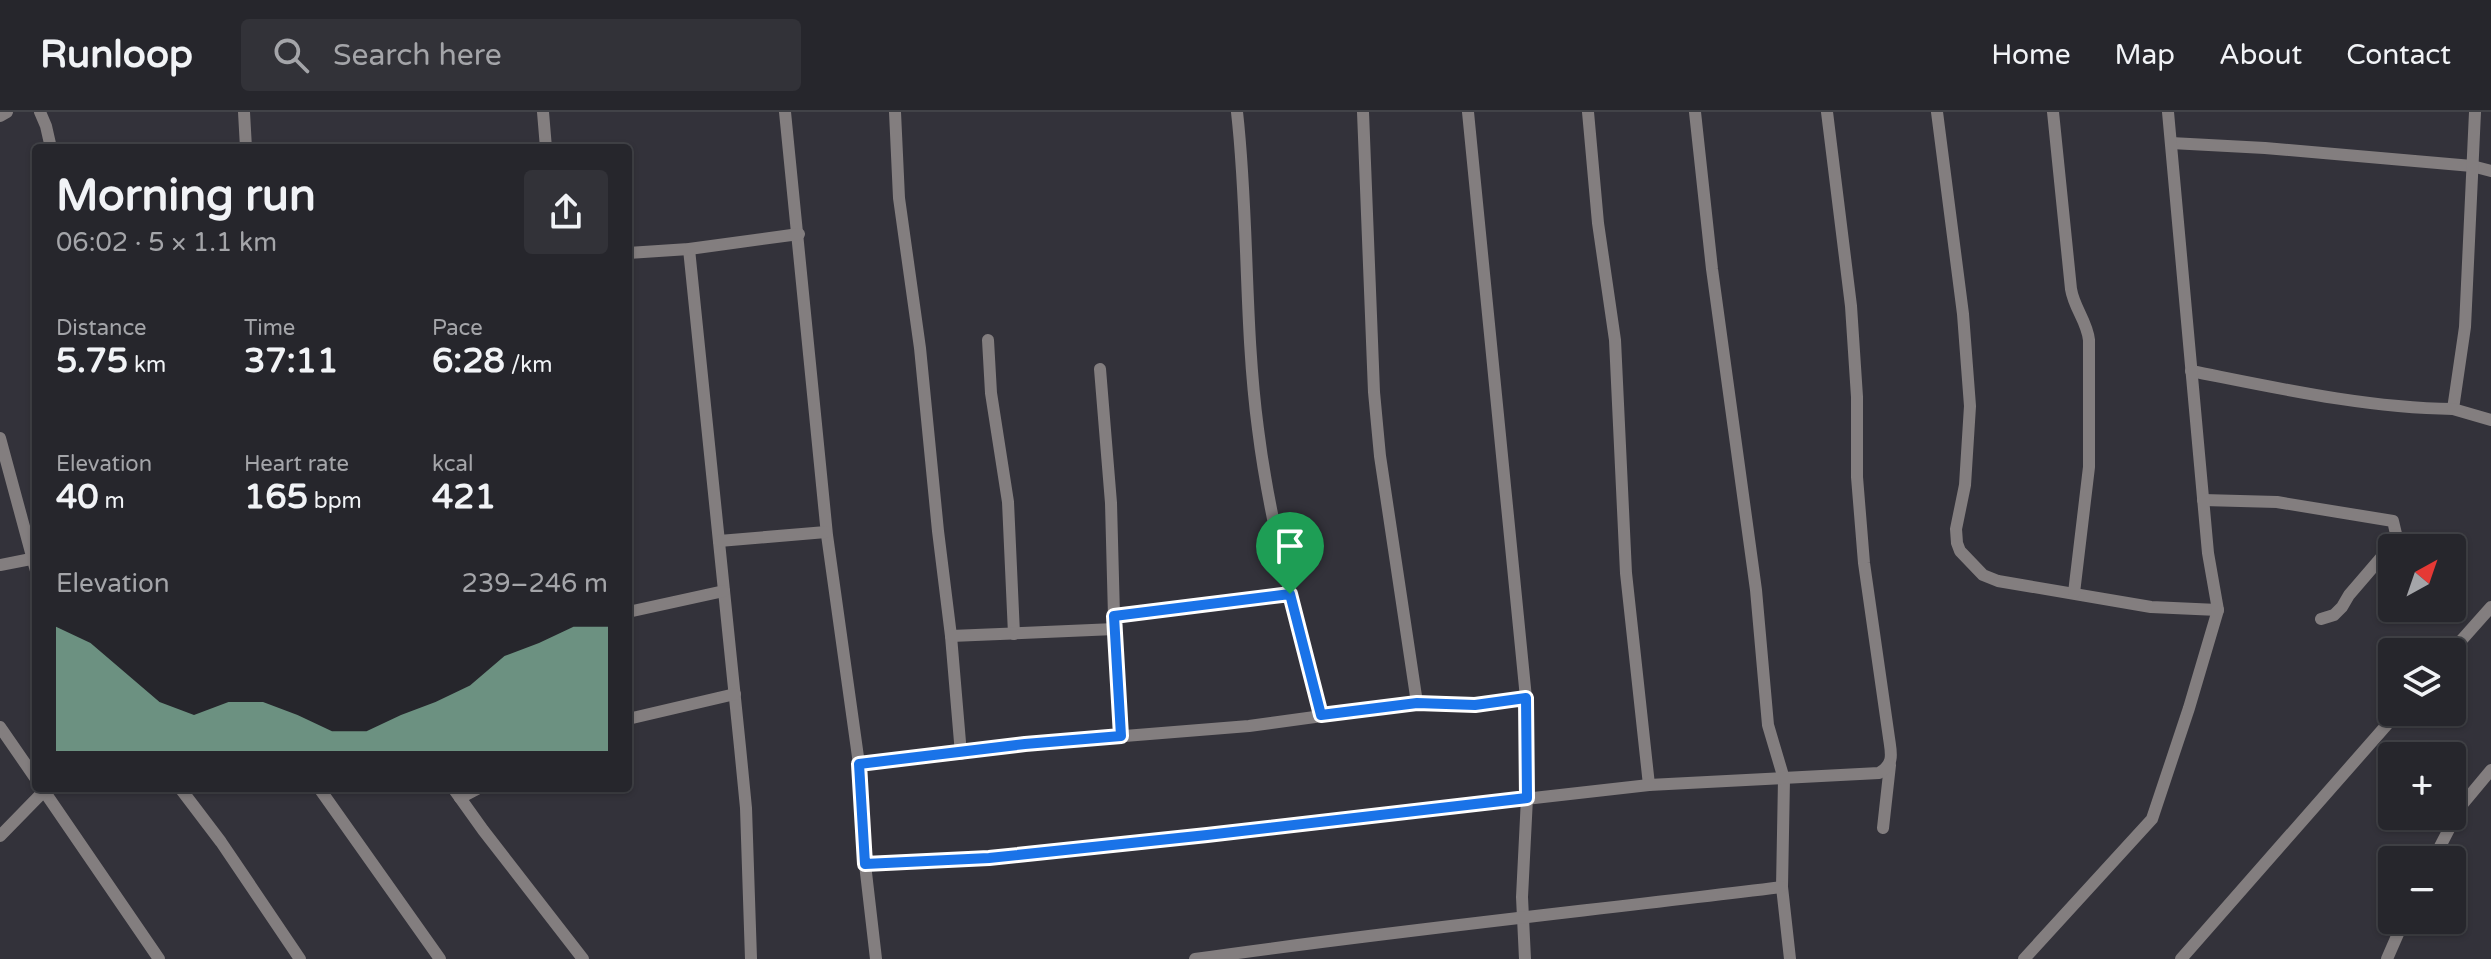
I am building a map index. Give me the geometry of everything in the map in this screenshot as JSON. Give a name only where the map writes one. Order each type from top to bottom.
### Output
[{"type":"street","points":[[0,116],[7,112]]},
{"type":"street","points":[[40,112],[50,144]]},
{"type":"street","points":[[244,112],[246,144]]},
{"type":"street","points":[[543,112],[546,144]]},
{"type":"street","points":[[785,112],[826,532],[859,764],[865,864],[876,959]]},
{"type":"street","points":[[895,112],[899,198],[920,348],[961,754]]},
{"type":"street","points":[[1237,112],[1257,427],[1271,510],[1321,715]]},
{"type":"street","points":[[1363,112],[1374,392],[1380,456],[1417,703]]},
{"type":"street","points":[[1468,112],[1526,698],[1525,959]]},
{"type":"street","points":[[1588,112],[1598,223],[1616,351],[1626,573],[1649,785]]},
{"type":"street","points":[[1695,112],[1712,269],[1756,590],[1768,725],[1784,779],[1782,887],[1790,959]]},
{"type":"street","points":[[1827,112],[1851,306],[1857,397],[1857,477],[1864,563],[1892,760],[1883,828]]},
{"type":"street","points":[[1937,112],[1963,314],[1970,406],[1965,485],[1956,529],[1960,551],[1983,575],[1998,581],[2151,607],[2218,610]]},
{"type":"street","points":[[2053,112],[2069,278],[2089,340],[2089,467],[2074,593]]},
{"type":"street","points":[[2024,959],[2152,819],[2218,610],[2208,553],[2168,112]]},
{"type":"street","points":[[2453,409],[2465,327],[2475,112]]},
{"type":"street","points":[[2171,143],[2472,166],[2491,171]]},
{"type":"street","points":[[632,253],[689,249],[799,234]]},
{"type":"street","points":[[689,249],[746,808],[751,959]]},
{"type":"street","points":[[988,340],[991,393],[1008,502],[1014,634]]},
{"type":"street","points":[[1100,369],[1111,503],[1121,736]]},
{"type":"street","points":[[2191,371],[2364,401],[2453,409],[2491,420]]},
{"type":"street","points":[[0,438],[32,556]]},
{"type":"street","points":[[2203,500],[2277,502],[2393,521],[2397,538],[2392,545],[2342,607],[2334,615],[2321,619]]},
{"type":"street","points":[[719,541],[826,532]]},
{"type":"street","points":[[0,565],[32,563]]},
{"type":"street","points":[[632,611],[724,591]]},
{"type":"street","points":[[951,636],[1014,634],[1114,623],[1290,594]]},
{"type":"street","points":[[2463,638],[2491,607]]},
{"type":"street","points":[[632,718],[735,694]]},
{"type":"street","points":[[859,764],[1025,744],[1249,726],[1417,703],[1475,705],[1526,698]]},
{"type":"street","points":[[2181,959],[2386,726]]},
{"type":"street","points":[[0,727],[32,773]]},
{"type":"street","points":[[865,864],[989,858],[1649,785],[1879,773],[1890,765]]},
{"type":"street","points":[[2440,846],[2461,806],[2491,770]]},
{"type":"street","points":[[0,836],[40,792]]},
{"type":"street","points":[[45,792],[159,959]]},
{"type":"street","points":[[183,792],[221,842],[300,959]]},
{"type":"street","points":[[322,792],[440,959]]},
{"type":"street","points":[[457,793],[583,959]]},
{"type":"street","points":[[1195,959],[1327,940],[1782,887]]},
{"type":"street","points":[[2387,959],[2398,934]]},
{"type":"route","points":[[1290,594],[1321,715],[1417,703],[1475,705],[1526,698],[1527,798],[989,858],[865,864],[859,764],[1121,736],[1114,616],[1290,594]]}]
